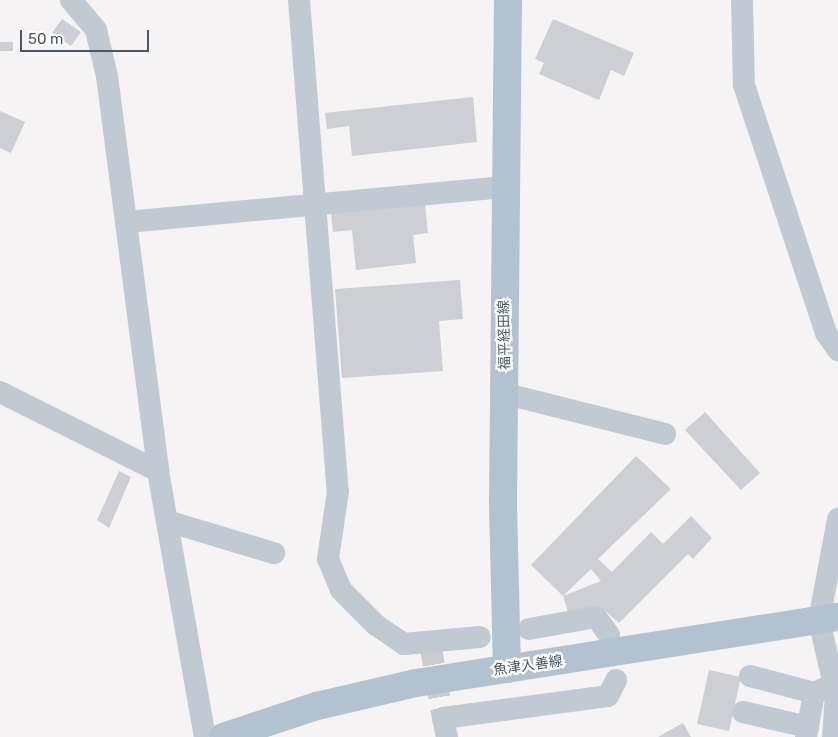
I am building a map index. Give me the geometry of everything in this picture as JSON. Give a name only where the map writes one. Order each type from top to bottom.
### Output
[{"type":"main road","name":"福平経田線","points":[[507,669],[503,501],[506,394],[504,187],[508,0]]},
{"type":"main road","name":"魚津入善線","points":[[223,737],[317,706],[507,669],[829,619]]},
{"type":"street","points":[[71,0],[96,30],[107,76],[158,471],[205,737]]},
{"type":"street","points":[[299,0],[338,491],[328,558],[341,590],[376,625],[404,644],[480,637]]},
{"type":"street","points":[[742,0],[744,84],[826,333],[838,350]]},
{"type":"street","points":[[127,222],[504,187]]},
{"type":"street","points":[[0,392],[158,471]]},
{"type":"street","points":[[506,394],[665,434]]},
{"type":"street","points":[[833,736],[824,688],[838,519]]},
{"type":"street","points":[[167,521],[274,553]]},
{"type":"street","points":[[529,629],[596,617],[607,626],[609,634]]},
{"type":"street","points":[[750,676],[824,688]]},
{"type":"street","points":[[447,737],[443,718],[608,696],[616,680]]},
{"type":"street","points":[[743,712],[807,732],[824,688]]},
{"type":"building","points":[[62,19],[81,32],[71,46],[52,33]]},
{"type":"building","points":[[553,19],[634,53],[624,76],[611,70],[599,100],[539,74],[544,63],[535,59]]},
{"type":"building","points":[[0,42],[13,42],[13,51],[0,51]]},
{"type":"building","points":[[473,97],[477,142],[352,156],[349,126],[327,129],[325,113]]},
{"type":"building","points":[[0,111],[25,122],[11,153],[0,148]]},
{"type":"building","points":[[425,204],[428,233],[413,235],[416,263],[356,270],[352,230],[333,232],[331,213]]},
{"type":"building","points":[[460,280],[463,319],[439,321],[443,371],[342,378],[335,289]]},
{"type":"building","points":[[705,412],[760,473],[741,490],[685,430]]},
{"type":"building","points":[[636,456],[671,489],[598,559],[612,572],[651,532],[663,544],[691,516],[712,538],[693,559],[688,554],[619,623],[601,607],[568,612],[563,596],[531,565]],"holes":[[[591,569],[601,581],[563,596]]]},
{"type":"building","points":[[119,471],[131,477],[109,528],[97,520]]},
{"type":"building","points":[[709,670],[741,677],[729,731],[697,724]]},
{"type":"building","points":[[683,723],[691,737],[658,737]]},
{"type":"tunnel","points":[[430,643],[443,718]]}]
